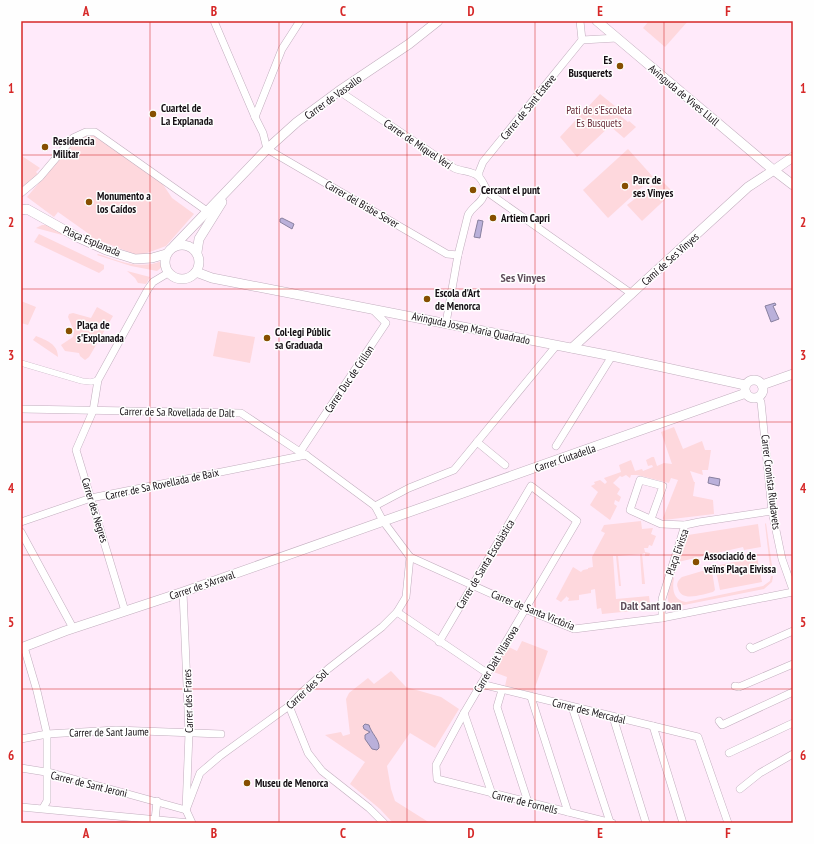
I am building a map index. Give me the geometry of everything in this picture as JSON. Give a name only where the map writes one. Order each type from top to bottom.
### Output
[{"type":"street","points":[[214,21],[255,117],[264,133],[267,149]]},
{"type":"street","points":[[255,117],[282,49],[300,21]]},
{"type":"street","name":"Carrer de Vassallo","points":[[174,246],[267,149],[298,122],[339,91],[409,44],[438,21]]},
{"type":"street","points":[[580,21],[582,40],[617,38]]},
{"type":"street","name":"Avinguda de Vives Llull","points":[[596,21],[793,185]]},
{"type":"street","name":"Carrer de Sant Esteve","points":[[478,176],[483,162],[582,40]]},
{"type":"street","name":"Carrer de Miquel Verí","points":[[339,91],[454,168],[468,171],[478,176]]},
{"type":"street","points":[[21,194],[40,177],[73,138],[86,132],[95,132],[207,211]]},
{"type":"street","name":"Carrer del Bisbe Sever","points":[[267,149],[447,254],[458,256]]},
{"type":"street","name":"Camí de Ses Vinyes","points":[[572,348],[748,187],[793,157]]},
{"type":"street","points":[[478,176],[486,190],[632,294]]},
{"type":"street","name":"Carrer de Vassallo","points":[[197,252],[199,239],[205,227],[236,182]]},
{"type":"street","points":[[446,323],[458,256],[468,215],[471,209],[482,200],[486,190]]},
{"type":"street","name":"Plaça Esplanada","points":[[21,210],[27,209],[79,238],[106,250],[135,259],[152,258],[166,254]]},
{"type":"street","points":[[180,244],[186,245],[192,247],[197,252],[200,262],[196,272],[191,277],[179,279],[168,273],[165,264],[166,254],[174,246],[180,244]]},
{"type":"street","name":"Avinguda Josep Maria Quadrado","points":[[196,272],[212,278],[612,356],[746,389]]},
{"type":"street","points":[[94,410],[98,380],[148,289],[153,282],[168,273]]},
{"type":"street","name":"Carrer Duc de Crillon","points":[[303,454],[386,323],[372,308]]},
{"type":"street","points":[[375,506],[408,488],[454,470],[556,346]]},
{"type":"street","points":[[556,446],[612,356]]},
{"type":"street","points":[[21,362],[82,381],[91,382],[98,380]]},
{"type":"street","points":[[762,385],[793,374]]},
{"type":"street","points":[[755,380],[760,382],[762,385],[762,393],[758,397],[750,397],[746,389],[749,381],[755,380]]},
{"type":"street","name":"Carrer Ciutadella","points":[[383,521],[746,389]]},
{"type":"street","name":"Carrer Cronista Riudavets","points":[[758,397],[761,402],[772,511],[782,559],[793,590]]},
{"type":"street","name":"Carrer de Sa Rovellada de Dalt","points":[[21,409],[241,413],[303,454],[375,506]]},
{"type":"street","name":"Carrer des Negres","points":[[94,410],[76,450],[125,611]]},
{"type":"street","points":[[477,442],[505,465]]},
{"type":"street","name":"Carrer de Sa Rovellada de Baix","points":[[21,522],[91,498],[303,454]]},
{"type":"street","points":[[651,520],[663,486],[640,480],[630,510],[651,520],[661,524],[686,525]]},
{"type":"street","name":"Carrer de Santa Escolàstica","points":[[439,642],[531,486],[577,520]]},
{"type":"street","name":"Carrer de Santa Victòria","points":[[375,506],[383,521],[410,557],[525,609],[574,629],[662,618],[793,590]]},
{"type":"street","name":"Plaça Eivissa","points":[[662,618],[662,599],[686,525],[772,511]]},
{"type":"street","name":"Carrer Dalt Vilanova","points":[[438,780],[436,765],[480,684],[577,520]]},
{"type":"street","name":"Carrer de s'Arraval","points":[[22,647],[383,521]]},
{"type":"street","points":[[21,532],[73,628]]},
{"type":"street","name":"Carrer des Sol","points":[[186,810],[200,773],[220,756],[289,706],[302,692],[328,669],[382,627],[397,612],[406,597],[410,557]]},
{"type":"street","name":"Carrer des Frares","points":[[183,592],[189,733],[186,810]]},
{"type":"street","points":[[397,612],[439,642],[487,673]]},
{"type":"street","points":[[750,647],[752,649],[793,632]]},
{"type":"street","points":[[22,647],[37,691],[47,734],[47,801],[43,808]]},
{"type":"street","points":[[735,686],[739,687],[793,664]]},
{"type":"street","name":"Carrer des Mercadal","points":[[480,684],[698,737],[728,823]]},
{"type":"street","points":[[502,690],[497,707],[528,802]]},
{"type":"street","points":[[719,721],[722,725],[793,692]]},
{"type":"street","points":[[531,697],[568,812]]},
{"type":"street","points":[[289,706],[308,753],[322,771],[369,808],[384,823]]},
{"type":"street","points":[[572,706],[611,823]]},
{"type":"street","points":[[464,713],[492,794]]},
{"type":"street","points":[[614,717],[646,823]]},
{"type":"street","points":[[729,753],[793,723]]},
{"type":"street","points":[[653,726],[683,823]]},
{"type":"street","name":"Carrer de Sant Jaume","points":[[21,739],[47,734],[116,730],[221,734]]},
{"type":"street","points":[[740,789],[760,773],[793,754]]},
{"type":"street","name":"Carrer de Sant Jeroni","points":[[21,768],[47,773],[157,801],[186,810]]},
{"type":"street","name":"Carrer de Fornells","points":[[438,780],[611,823]]},
{"type":"street","points":[[155,820],[157,801]]},
{"type":"street","points":[[21,806],[191,823],[186,810]]},
{"type":"green space","points":[[649,21],[688,21],[665,47],[643,28]]},
{"type":"green space","name":"Pati de s'Escoleta Es Busquets","points":[[600,94],[616,107],[613,110],[636,127],[624,138],[610,126],[577,157],[560,137]]},
{"type":"green space","points":[[87,134],[98,135],[162,183],[172,198],[194,214],[166,246],[139,256],[88,236],[89,234],[58,212],[54,217],[27,197],[76,139]]},
{"type":"green space","points":[[628,149],[653,177],[608,218],[583,190]]},
{"type":"green space","points":[[22,156],[40,168],[36,172],[39,175],[21,190],[21,158]]},
{"type":"green space","points":[[660,179],[673,192],[642,221],[627,205]]},
{"type":"green space","points":[[42,225],[47,225],[66,236],[36,228]]},
{"type":"green space","points":[[39,234],[104,265],[104,269],[99,273],[34,242]]},
{"type":"green space","points":[[98,254],[129,264],[137,265],[153,264],[162,261],[162,267],[157,271],[131,266],[97,255]]},
{"type":"green space","points":[[127,271],[150,277],[146,284],[138,283]]},
{"type":"green space","points":[[21,301],[36,307],[28,325],[21,323]]},
{"type":"green space","points":[[97,307],[113,316],[89,357],[85,360],[79,353],[65,351],[61,345],[73,337],[74,331],[68,317],[69,314],[73,313],[91,318]]},
{"type":"green space","points":[[218,331],[255,337],[250,363],[213,356]]},
{"type":"green space","points":[[36,336],[51,343],[56,349],[58,357],[33,340]]},
{"type":"green space","points":[[674,427],[683,449],[702,441],[705,450],[711,450],[708,470],[702,470],[703,475],[690,471],[695,482],[693,496],[713,500],[714,514],[664,520],[663,518],[678,480],[671,478],[669,483],[637,475],[631,475],[630,478],[626,475],[622,477],[620,476],[613,483],[620,489],[617,494],[621,497],[619,502],[615,500],[614,504],[617,506],[610,520],[590,505],[598,492],[591,486],[595,484],[594,482],[600,480],[605,484],[607,482],[604,478],[621,472],[619,465],[631,460],[635,471],[642,469],[643,471],[653,467],[652,465],[648,466],[646,460],[652,457],[654,457],[657,466],[664,463],[672,464],[661,432]]},
{"type":"green space","points":[[641,521],[642,529],[653,528],[651,534],[656,536],[652,546],[649,545],[648,548],[644,548],[645,552],[650,553],[649,556],[645,556],[645,553],[642,554],[645,584],[642,584],[640,554],[618,556],[621,586],[619,586],[616,556],[613,556],[616,599],[649,596],[650,604],[642,610],[602,614],[601,608],[597,609],[595,589],[591,590],[591,593],[579,595],[579,600],[568,601],[569,598],[567,596],[561,602],[556,599],[573,567],[581,572],[593,567],[592,557],[605,533],[601,531],[604,525]]},
{"type":"green space","points":[[766,523],[772,566],[770,567],[765,524]]},
{"type":"green space","points":[[758,524],[761,547],[744,550],[743,547],[678,562],[688,535]]},
{"type":"green space","points":[[757,557],[762,582],[720,590],[715,566]]},
{"type":"green space","points":[[709,569],[712,571],[715,590],[713,592],[698,596],[688,596],[680,593],[677,584],[682,577]]},
{"type":"green space","points":[[771,576],[773,576],[772,582],[764,589],[679,606],[672,607],[669,604],[668,592],[673,577],[674,593],[678,599],[686,602],[763,586],[770,581]]},
{"type":"green space","points":[[522,641],[548,651],[533,693],[505,686],[507,677],[491,671],[507,646],[517,651]]},
{"type":"green space","points":[[391,671],[406,687],[441,697],[459,709],[435,748],[410,733],[387,766],[391,789],[395,801],[430,823],[393,823],[380,809],[350,784],[365,762],[325,735],[341,732],[343,736],[350,734],[346,699],[349,693],[368,678],[374,684]]},
{"type":"shaded area","points":[[282,218],[294,224],[292,229],[280,222],[280,219]]},
{"type":"shaded area","points":[[478,220],[483,221],[480,238],[474,237]]},
{"type":"shaded area","points":[[775,303],[776,305],[773,306],[779,319],[771,322],[765,306]]},
{"type":"shaded area","points":[[709,477],[720,479],[719,486],[708,483]]},
{"type":"shaded area","points":[[365,724],[369,725],[378,742],[379,748],[377,750],[372,749],[365,739],[365,735],[370,732],[364,729],[363,726]]},
{"type":"place","name":"Es Busquerets","points":[[620,66]]},
{"type":"place","name":"Cuartel de La Explanada","points":[[153,114]]},
{"type":"place","name":"Residencia Militar","points":[[45,147]]},
{"type":"place","name":"Parc de ses Vinyes","points":[[625,186]]},
{"type":"place","name":"Cercant el punt","points":[[473,190]]},
{"type":"place","name":"Monumento a los Caídos","points":[[89,202]]},
{"type":"place","name":"Artiem Capri","points":[[493,218]]},
{"type":"place","name":"Escola d'Art de Menorca","points":[[427,299]]},
{"type":"place","name":"Plaça de s'Explanada","points":[[69,331]]},
{"type":"place","name":"Col·legi Públic sa Graduada","points":[[267,338]]},
{"type":"place","name":"Associació de veïns Plaça Eivissa","points":[[696,562]]},
{"type":"place","name":"Museu de Menorca","points":[[247,783]]},
{"type":"district","name":"Ses Vinyes","points":[[523,277]]},
{"type":"district","name":"Dalt Sant Joan","points":[[651,605]]}]
